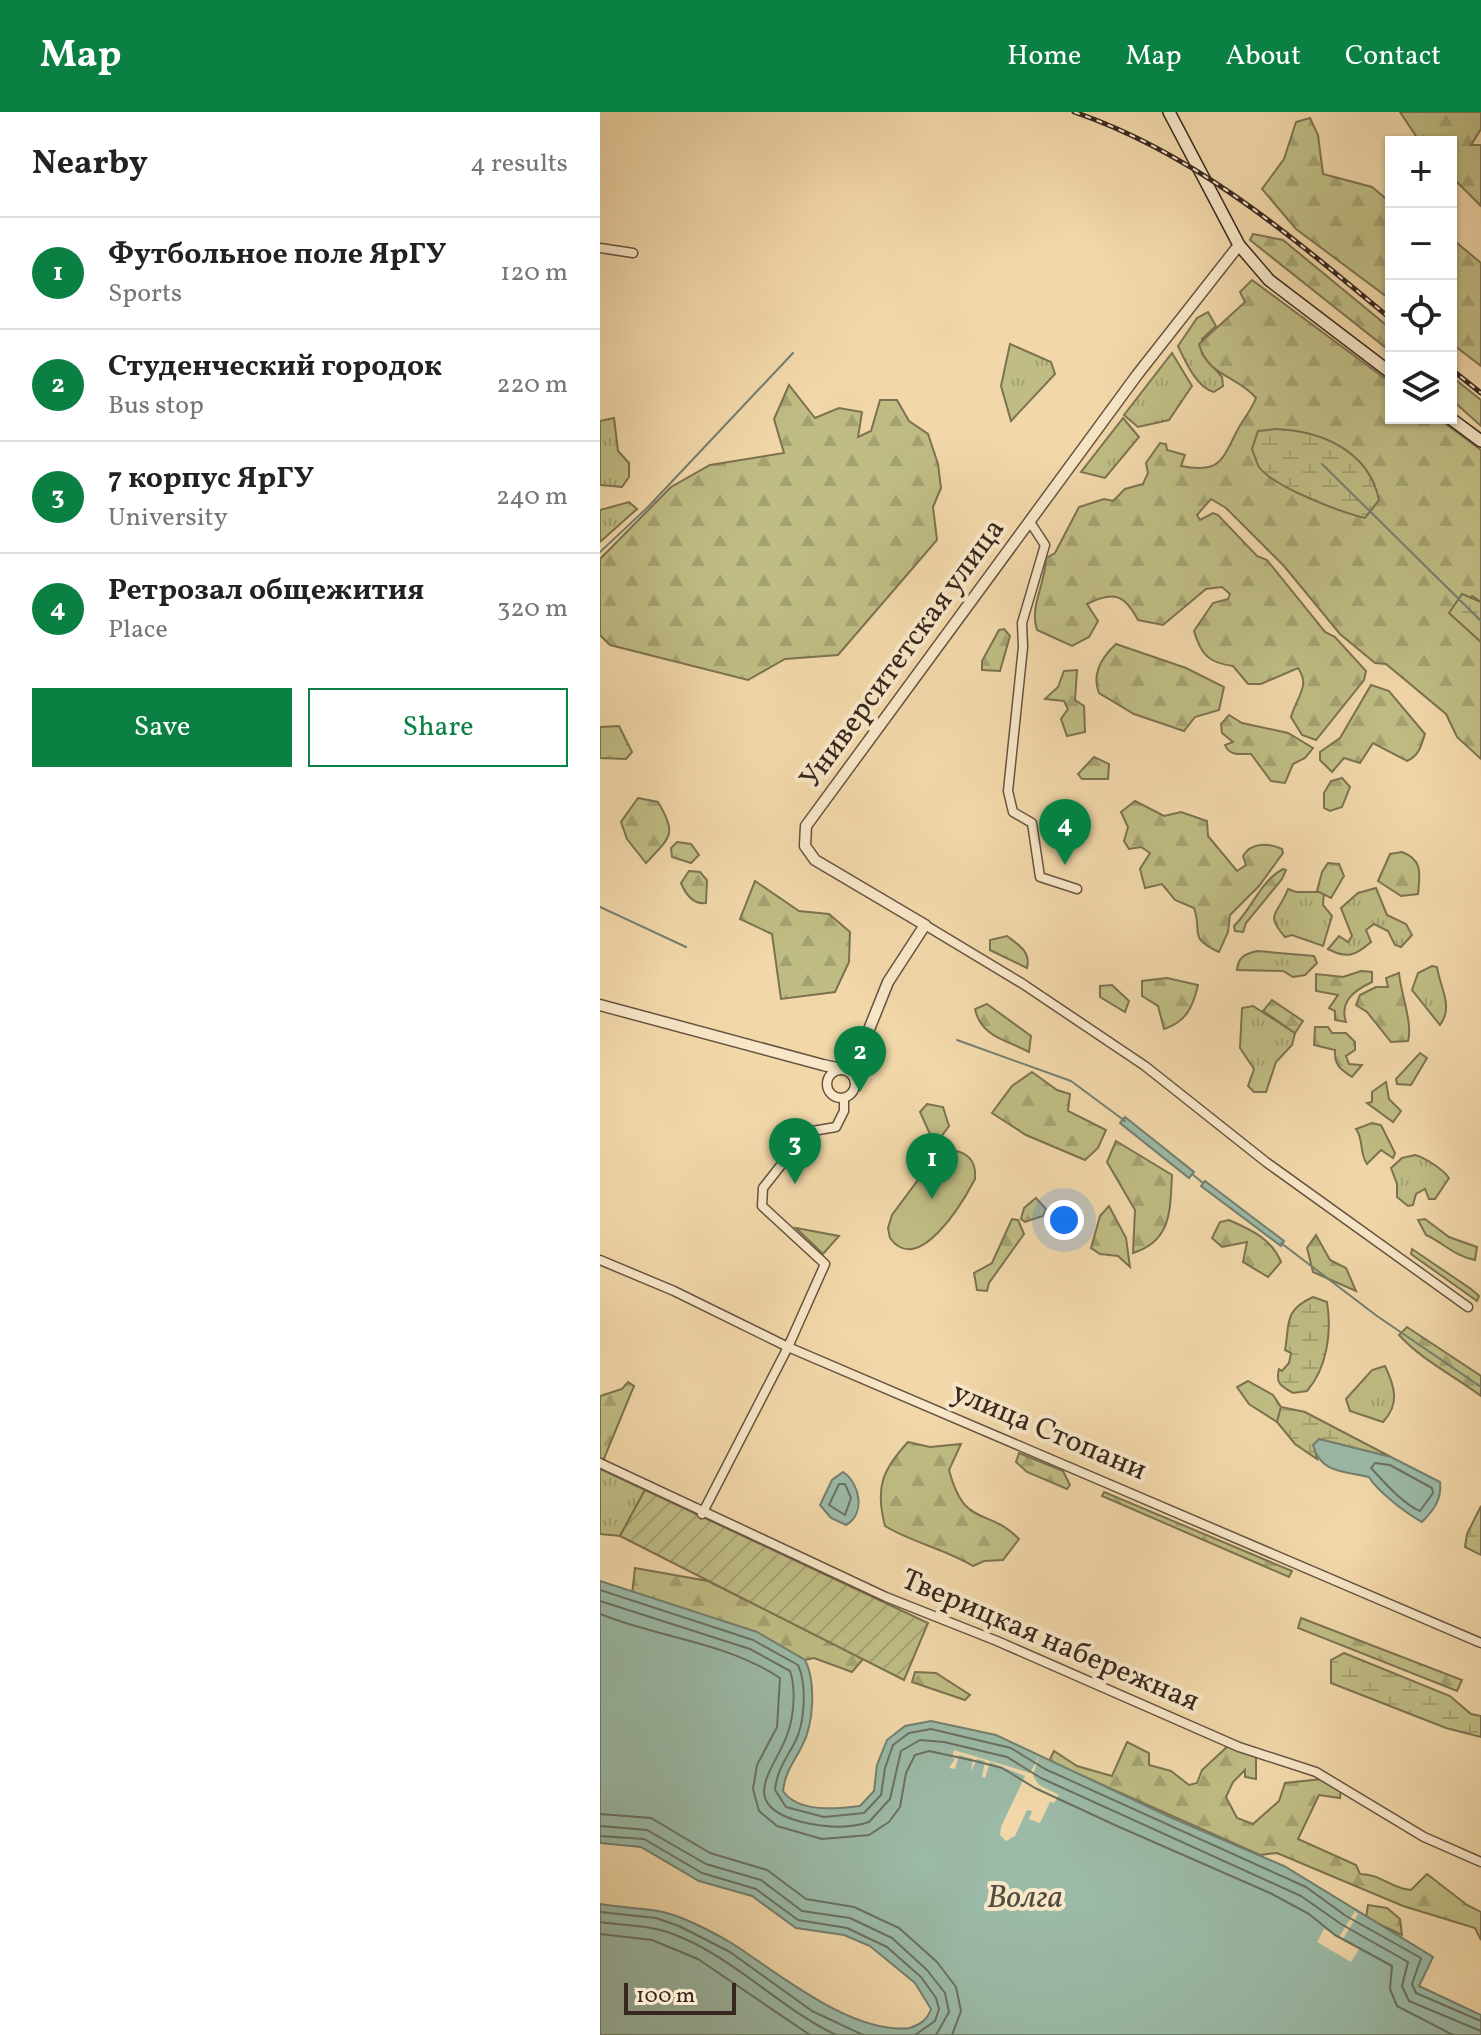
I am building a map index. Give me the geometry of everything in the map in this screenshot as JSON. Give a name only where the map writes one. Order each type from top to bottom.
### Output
[{"type":"main road","points":[[1169,112],[1239,245],[1269,280],[1385,368]]},
{"type":"main road","points":[[1457,423],[1481,441]]},
{"type":"street","name":"Университетская улица","points":[[925,925],[815,860],[805,846],[806,826],[1239,245]]},
{"type":"street","points":[[600,248],[633,253]]},
{"type":"street","points":[[1030,522],[1045,545],[1022,623],[1023,647],[1008,791],[1013,812],[1032,823],[1040,877],[1077,889]]},
{"type":"street","points":[[702,1514],[788,1347],[825,1264],[762,1206],[763,1188],[807,1132],[836,1127],[844,1111],[844,1098],[854,1089],[854,1071],[888,982],[925,925],[1023,984],[1145,1066],[1266,1162],[1468,1307]]},
{"type":"street","points":[[600,1005],[854,1071]]},
{"type":"street","points":[[841,1069],[829,1075],[826,1085],[830,1094],[844,1098]]},
{"type":"street","name":"улица Стопани","points":[[600,1260],[674,1291],[788,1347],[1481,1643]]},
{"type":"street","name":"Тверицкая набережная","points":[[600,1463],[702,1514],[886,1597],[997,1641],[1239,1747],[1316,1772],[1424,1837],[1481,1862]]},
{"type":"green space","points":[[1400,112],[1481,112],[1481,129],[1471,145],[1481,145],[1481,206],[1457,182],[1457,136],[1416,136]]},
{"type":"green space","points":[[1310,118],[1318,135],[1323,174],[1372,187],[1385,198],[1385,296],[1296,229],[1262,189],[1284,159],[1296,122]]},
{"type":"green space","points":[[1253,234],[1283,240],[1385,324],[1385,347],[1250,240]]},
{"type":"green space","points":[[1457,243],[1481,263],[1481,366],[1457,348]]},
{"type":"green space","points":[[1252,280],[1385,379],[1385,424],[1446,424],[1481,450],[1481,602],[1472,596],[1455,617],[1481,642],[1481,759],[1457,737],[1446,714],[1386,664],[1375,663],[1340,634],[1284,566],[1226,508],[1211,499],[1197,515],[1200,520],[1213,513],[1218,515],[1257,556],[1267,560],[1325,632],[1335,637],[1366,671],[1364,680],[1316,740],[1302,735],[1291,717],[1303,686],[1298,668],[1261,684],[1248,684],[1233,666],[1218,663],[1203,652],[1194,631],[1213,603],[1228,599],[1230,594],[1222,587],[1206,589],[1163,625],[1138,620],[1123,600],[1112,596],[1087,604],[1098,621],[1089,637],[1072,646],[1037,630],[1036,603],[1046,558],[1055,553],[1079,507],[1104,499],[1113,501],[1125,489],[1143,484],[1148,473],[1146,463],[1160,443],[1166,444],[1167,450],[1185,455],[1181,466],[1204,468],[1223,457],[1256,398],[1209,363],[1199,344],[1245,302],[1240,292]]},
{"type":"green space","points":[[1208,312],[1216,326],[1202,339],[1202,354],[1222,377],[1223,386],[1214,392],[1197,380],[1178,346],[1197,318]]},
{"type":"green space","points":[[1010,344],[1051,362],[1055,374],[1011,421],[1001,386]]},
{"type":"green space","points":[[1172,353],[1192,386],[1169,420],[1138,427],[1124,415]]},
{"type":"green space","points":[[1457,381],[1481,400],[1481,426],[1457,404]]},
{"type":"green space","points":[[789,385],[815,418],[839,408],[862,412],[858,437],[871,431],[880,400],[897,400],[909,421],[928,434],[938,464],[941,488],[933,507],[937,540],[838,655],[785,659],[748,680],[610,645],[600,635],[600,559],[671,487],[710,465],[784,453],[774,419]]},
{"type":"green space","points":[[614,418],[618,451],[629,463],[629,477],[622,487],[600,485],[600,421]]},
{"type":"green space","points":[[1123,418],[1139,437],[1105,478],[1081,472]]},
{"type":"green space","points":[[1276,429],[1326,439],[1354,457],[1374,483],[1379,500],[1365,518],[1278,483],[1259,467],[1252,449],[1258,431]]},
{"type":"green space","points":[[629,502],[637,509],[600,542],[600,510]]},
{"type":"green space","points":[[1462,594],[1481,602],[1481,642],[1449,613]]},
{"type":"green space","points":[[1004,629],[1010,636],[1000,671],[982,670],[982,661],[999,630]]},
{"type":"green space","points":[[1116,644],[1186,668],[1224,687],[1219,710],[1195,717],[1184,731],[1134,714],[1099,693],[1096,679],[1099,666]]},
{"type":"green space","points":[[1077,670],[1075,700],[1084,706],[1085,732],[1067,736],[1061,719],[1068,709],[1064,701],[1045,699],[1058,687],[1064,671]]},
{"type":"green space","points":[[1371,685],[1389,691],[1425,734],[1421,746],[1407,761],[1373,743],[1360,763],[1344,758],[1332,772],[1320,760],[1320,752],[1340,738]]},
{"type":"green space","points":[[1229,715],[1242,723],[1288,733],[1313,748],[1305,758],[1293,764],[1285,783],[1271,781],[1251,754],[1236,754],[1227,749],[1225,745],[1233,742],[1222,733],[1221,724]]},
{"type":"green space","points":[[619,726],[632,752],[626,759],[600,758],[600,727]]},
{"type":"green space","points":[[1094,757],[1109,764],[1108,779],[1082,779],[1078,774]]},
{"type":"green space","points":[[1342,778],[1350,787],[1342,807],[1330,811],[1324,808],[1324,793],[1331,781]]},
{"type":"green space","points":[[638,798],[658,802],[669,829],[666,841],[646,863],[627,839],[621,822]]},
{"type":"green space","points":[[1135,801],[1164,816],[1181,812],[1207,821],[1208,836],[1237,871],[1246,865],[1243,856],[1246,851],[1255,846],[1282,849],[1283,853],[1259,886],[1230,915],[1228,932],[1219,952],[1199,938],[1194,908],[1175,900],[1162,884],[1145,888],[1140,869],[1150,853],[1141,847],[1129,849],[1124,841],[1128,827],[1121,812]]},
{"type":"green space","points":[[677,842],[691,844],[699,855],[691,863],[672,857],[671,848]]},
{"type":"green space","points":[[1402,852],[1417,863],[1418,894],[1401,896],[1378,881],[1390,854]]},
{"type":"green space","points":[[1328,863],[1339,864],[1344,876],[1331,898],[1317,891]]},
{"type":"green space","points":[[1283,869],[1286,870],[1282,879],[1246,923],[1243,932],[1235,931],[1234,926],[1262,888]]},
{"type":"green space","points":[[689,871],[700,872],[707,880],[706,903],[694,901],[683,887],[681,883]]},
{"type":"green space","points":[[755,881],[799,911],[829,914],[850,932],[849,962],[835,992],[781,999],[772,934],[740,919]]},
{"type":"green space","points":[[1376,888],[1387,915],[1406,924],[1412,935],[1401,947],[1395,945],[1388,931],[1374,924],[1366,930],[1371,942],[1360,950],[1346,955],[1328,949],[1339,936],[1348,942],[1352,936],[1341,908],[1358,893]]},
{"type":"green space","points":[[1288,889],[1324,892],[1323,905],[1332,916],[1323,946],[1292,935],[1285,937],[1275,923],[1275,914]]},
{"type":"green space","points":[[1007,936],[1026,953],[1027,968],[990,950],[990,940]]},
{"type":"green space","points":[[1257,951],[1314,956],[1317,963],[1305,975],[1293,977],[1283,971],[1237,970],[1243,957]]},
{"type":"green space","points":[[1432,966],[1437,967],[1446,1004],[1440,1025],[1412,990],[1418,973]]},
{"type":"green space","points":[[1361,971],[1372,972],[1372,982],[1350,997],[1345,1008],[1346,1022],[1335,1020],[1335,1011],[1329,1008],[1338,995],[1316,991],[1316,974],[1343,977]]},
{"type":"green space","points":[[1399,973],[1409,1034],[1408,1041],[1391,1042],[1367,1012],[1356,1005],[1360,995],[1376,987],[1388,987],[1386,978]]},
{"type":"green space","points":[[1167,978],[1198,985],[1187,1013],[1164,1029],[1158,1006],[1142,996],[1142,981]]},
{"type":"green space","points":[[1112,985],[1129,1001],[1125,1012],[1100,997],[1100,986]]},
{"type":"green space","points":[[1272,1000],[1303,1021],[1295,1033],[1263,1011]]},
{"type":"green space","points":[[987,1004],[1031,1036],[1029,1052],[983,1026],[975,1009]]},
{"type":"green space","points":[[1253,1006],[1295,1033],[1292,1045],[1276,1062],[1266,1092],[1254,1092],[1248,1086],[1254,1069],[1240,1048],[1242,1008]]},
{"type":"green space","points":[[1315,1027],[1328,1027],[1332,1033],[1346,1033],[1355,1042],[1355,1050],[1346,1056],[1349,1064],[1362,1065],[1352,1077],[1339,1066],[1335,1050],[1314,1045]]},
{"type":"green space","points":[[1420,1053],[1427,1058],[1411,1085],[1397,1084],[1396,1079]]},
{"type":"green space","points":[[1032,1072],[1057,1090],[1070,1094],[1068,1111],[1106,1130],[1098,1148],[1085,1160],[1026,1135],[992,1113],[1012,1086]]},
{"type":"green space","points":[[1386,1082],[1389,1099],[1401,1111],[1393,1122],[1367,1103],[1372,1102],[1372,1092]]},
{"type":"green space","points":[[927,1104],[943,1107],[949,1126],[935,1145],[920,1112]]},
{"type":"green space","points":[[1372,1123],[1381,1125],[1395,1153],[1393,1158],[1381,1150],[1367,1164],[1356,1129]]},
{"type":"green space","points":[[1116,1141],[1172,1175],[1169,1212],[1162,1232],[1146,1248],[1133,1253],[1135,1210],[1107,1162]]},
{"type":"green space","points":[[947,1150],[969,1157],[974,1166],[975,1179],[938,1232],[913,1249],[901,1248],[890,1238],[888,1228],[892,1215],[935,1157]]},
{"type":"green space","points":[[1415,1155],[1434,1164],[1449,1178],[1435,1199],[1429,1199],[1425,1189],[1416,1194],[1413,1205],[1408,1206],[1397,1197],[1397,1184],[1391,1168],[1402,1158]]},
{"type":"green space","points":[[1036,1198],[1046,1209],[1043,1216],[1025,1222],[1021,1219],[1024,1208]]},
{"type":"green space","points":[[1109,1206],[1126,1238],[1130,1267],[1118,1256],[1100,1254],[1091,1248],[1100,1216]]},
{"type":"green space","points":[[1012,1219],[1018,1220],[1024,1234],[989,1283],[987,1291],[977,1290],[974,1273],[992,1263]]},
{"type":"green space","points":[[1425,1219],[1449,1237],[1477,1247],[1475,1260],[1461,1256],[1426,1235],[1418,1220]]},
{"type":"green space","points":[[1229,1220],[1260,1236],[1277,1254],[1281,1262],[1268,1277],[1243,1262],[1247,1242],[1222,1247],[1212,1238],[1220,1222]]},
{"type":"green space","points":[[796,1228],[839,1236],[823,1254]]},
{"type":"green space","points":[[1316,1235],[1330,1260],[1346,1268],[1356,1291],[1313,1272],[1307,1248]]},
{"type":"green space","points":[[1412,1249],[1471,1289],[1479,1296],[1477,1301],[1411,1254]]},
{"type":"green space","points":[[1313,1297],[1327,1302],[1329,1325],[1326,1349],[1314,1382],[1307,1391],[1293,1393],[1280,1384],[1278,1378],[1279,1369],[1282,1371],[1289,1363],[1291,1353],[1285,1350],[1288,1325],[1297,1307]]},
{"type":"green space","points":[[1407,1327],[1481,1376],[1481,1396],[1408,1344],[1399,1335]]},
{"type":"green space","points":[[1385,1366],[1394,1402],[1383,1422],[1350,1411],[1346,1399],[1372,1370]]},
{"type":"green space","points":[[1248,1381],[1273,1395],[1281,1407],[1277,1422],[1249,1404],[1237,1387]]},
{"type":"green space","points":[[628,1382],[634,1386],[603,1461],[600,1460],[600,1396],[622,1389]]},
{"type":"green space","points":[[1281,1407],[1305,1412],[1391,1457],[1319,1439],[1314,1445],[1317,1459],[1295,1444],[1277,1422]]},
{"type":"green space","points":[[908,1442],[930,1447],[961,1444],[949,1470],[962,1501],[978,1515],[997,1523],[1019,1539],[1003,1560],[984,1561],[973,1566],[885,1526],[881,1501],[883,1480]]},
{"type":"green space","points":[[1019,1453],[1063,1471],[1070,1485],[1067,1489],[1027,1472],[1016,1462]]},
{"type":"green space","points":[[600,1469],[645,1490],[620,1536],[600,1534]]},
{"type":"green space","points":[[645,1490],[928,1623],[904,1680],[620,1536]]},
{"type":"green space","points":[[1104,1492],[1292,1571],[1289,1577],[1102,1496]]},
{"type":"green space","points":[[1481,1506],[1481,1555],[1465,1547],[1467,1534]]},
{"type":"green space","points":[[635,1568],[708,1581],[863,1659],[852,1672],[814,1658],[805,1660],[756,1632],[632,1594]]},
{"type":"green space","points":[[1301,1618],[1462,1680],[1457,1691],[1298,1628]]},
{"type":"green space","points":[[1344,1653],[1450,1696],[1471,1714],[1481,1716],[1481,1737],[1446,1728],[1331,1683],[1331,1660]]},
{"type":"green space","points":[[915,1672],[936,1673],[970,1695],[965,1700],[912,1682]]},
{"type":"green space","points":[[1127,1742],[1149,1753],[1149,1765],[1171,1771],[1189,1785],[1197,1783],[1202,1770],[1229,1745],[1256,1754],[1256,1779],[1245,1777],[1245,1770],[1233,1782],[1226,1797],[1237,1818],[1253,1824],[1279,1801],[1285,1783],[1322,1779],[1341,1789],[1340,1798],[1319,1795],[1298,1839],[1356,1865],[1360,1874],[1374,1876],[1404,1889],[1411,1890],[1427,1874],[1481,1912],[1481,1940],[1475,1928],[1403,1906],[1277,1853],[1260,1855],[1049,1761],[1054,1751],[1077,1766],[1112,1776]]},
{"type":"green space","points":[[1368,1905],[1387,1908],[1400,1919],[1402,1935],[1366,1918]]},
{"type":"water","points":[[1125,1117],[1194,1172],[1189,1178],[1120,1123]]},
{"type":"water","points":[[1205,1181],[1284,1241],[1281,1246],[1201,1186]]},
{"type":"water","points":[[1319,1439],[1391,1457],[1440,1482],[1436,1504],[1422,1522],[1393,1502],[1369,1477],[1327,1466],[1316,1454],[1313,1445]]},
{"type":"water","points":[[843,1472],[853,1483],[858,1498],[856,1514],[846,1525],[831,1518],[820,1505],[832,1480]]},
{"type":"water","name":"Волга","points":[[600,1581],[757,1632],[805,1660],[811,1679],[811,1715],[806,1737],[788,1773],[783,1791],[798,1803],[818,1808],[860,1806],[874,1791],[877,1765],[887,1740],[905,1726],[931,1721],[996,1735],[1170,1817],[1284,1866],[1433,1957],[1419,1986],[1481,2015],[1481,2035],[600,2035],[600,1904],[664,1912],[690,1922],[733,1944],[817,2000],[864,2022],[888,2028],[910,2028],[923,2021],[931,2009],[915,1983],[870,1946],[844,1935],[796,1928],[752,1896],[699,1881],[641,1847],[600,1843]]},
{"type":"pier","points":[[954,1750],[1030,1773],[1039,1756],[1033,1776],[1039,1785],[1059,1795],[1054,1803],[1050,1802],[1040,1823],[1029,1819],[1032,1811],[1027,1810],[1015,1836],[1006,1841],[1000,1835],[1001,1827],[1025,1776],[990,1762],[985,1778],[982,1777],[985,1761],[977,1759],[971,1772],[973,1759],[959,1755],[955,1769],[949,1768],[955,1759],[952,1758]]},
{"type":"pier","points":[[1355,1911],[1358,1914],[1343,1939],[1359,1949],[1351,1962],[1317,1942],[1324,1929],[1339,1937]]},
{"type":"waterway","points":[[600,552],[648,507],[793,353]]},
{"type":"waterway","points":[[1322,464],[1481,621]]},
{"type":"waterway","points":[[600,907],[686,947]]},
{"type":"waterway","points":[[957,1040],[1071,1081],[1125,1121]]},
{"type":"waterway","points":[[1192,1174],[1203,1183]]},
{"type":"waterway","points":[[1281,1243],[1377,1316],[1481,1387]]},
{"type":"railway","points":[[1074,112],[1119,130],[1203,175],[1280,229],[1385,314]]},
{"type":"railway","points":[[1457,374],[1481,393]]},
{"type":"place","name":"Ретрозал общежития","points":[[1065,865]]},
{"type":"place","name":"Студенческий городок","points":[[860,1092]]},
{"type":"place","name":"7 корпус ЯрГУ","points":[[795,1184]]},
{"type":"place","name":"Футбольное поле ЯрГУ","points":[[932,1199]]}]
